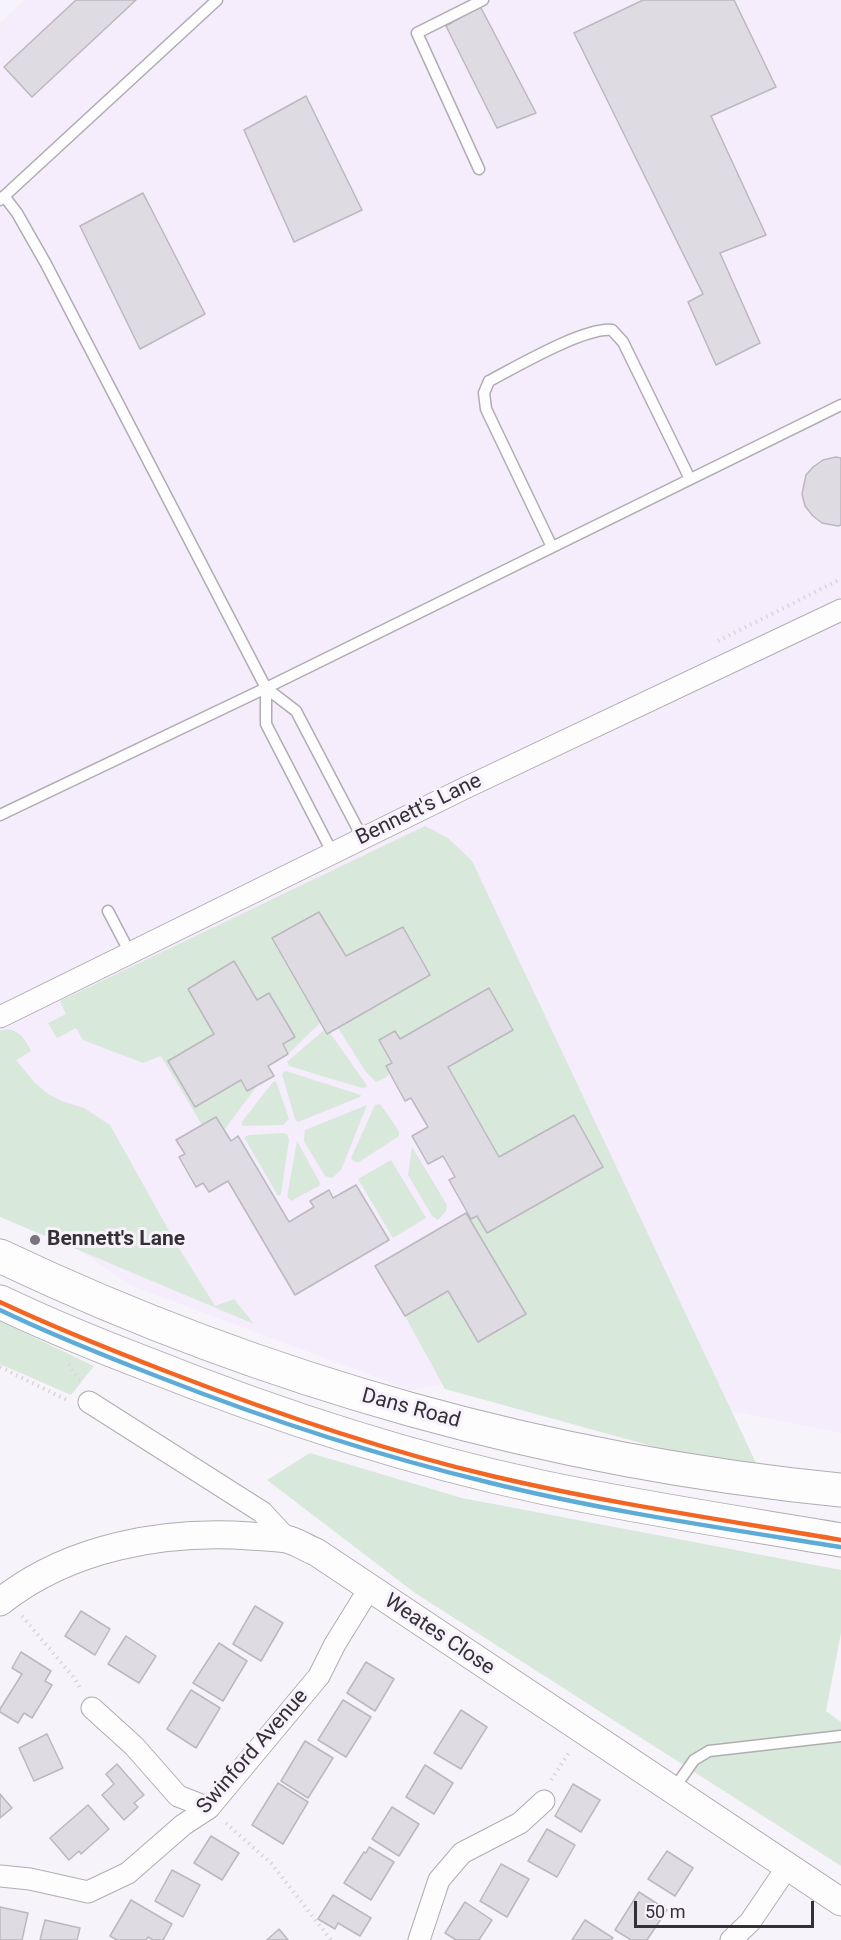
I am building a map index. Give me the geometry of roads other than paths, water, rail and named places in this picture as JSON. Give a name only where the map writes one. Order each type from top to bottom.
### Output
[{"type":"main road","name":"Dans Road","points":[[0,1256],[159,1326],[340,1389],[483,1429],[626,1460],[765,1482],[841,1490]]},
{"type":"main road","name":"Dans Road","points":[[0,1302],[54,1328],[220,1393],[348,1436],[446,1464],[541,1487],[841,1540]]},
{"type":"street","name":"Bennett's Lane","points":[[0,1017],[362,837],[841,610]]},
{"type":"street","points":[[89,1402],[262,1512],[287,1539]]},
{"type":"street","name":"Weates Close","points":[[3,1599],[66,1562],[132,1542],[215,1534],[287,1539],[316,1552],[841,1902]]},
{"type":"street","name":"Swinford Avenue","points":[[0,1876],[30,1879],[88,1892],[128,1873],[183,1825],[209,1808],[319,1676],[335,1644],[369,1589]]},
{"type":"street","points":[[92,1708],[134,1746],[178,1796],[209,1808]]},
{"type":"street","points":[[418,1940],[439,1880],[462,1853],[520,1823],[544,1801]]},
{"type":"street","points":[[731,1940],[750,1922],[788,1866]]},
{"type":"lane","points":[[217,0],[2,198],[16,213],[46,264],[266,687],[296,711],[362,837]]},
{"type":"lane","points":[[479,169],[417,33],[483,0]]},
{"type":"lane","points":[[552,547],[486,409],[484,393],[489,381],[553,348],[600,329],[612,330],[623,342],[690,479]]},
{"type":"lane","points":[[0,815],[841,405]]},
{"type":"lane","points":[[266,687],[266,724],[332,852]]},
{"type":"lane","points":[[108,911],[130,953]]},
{"type":"lane","points":[[673,1790],[694,1760],[709,1751],[841,1736]]},
{"type":"place","name":"Bennett's Lane","points":[[35,1240]]}]
